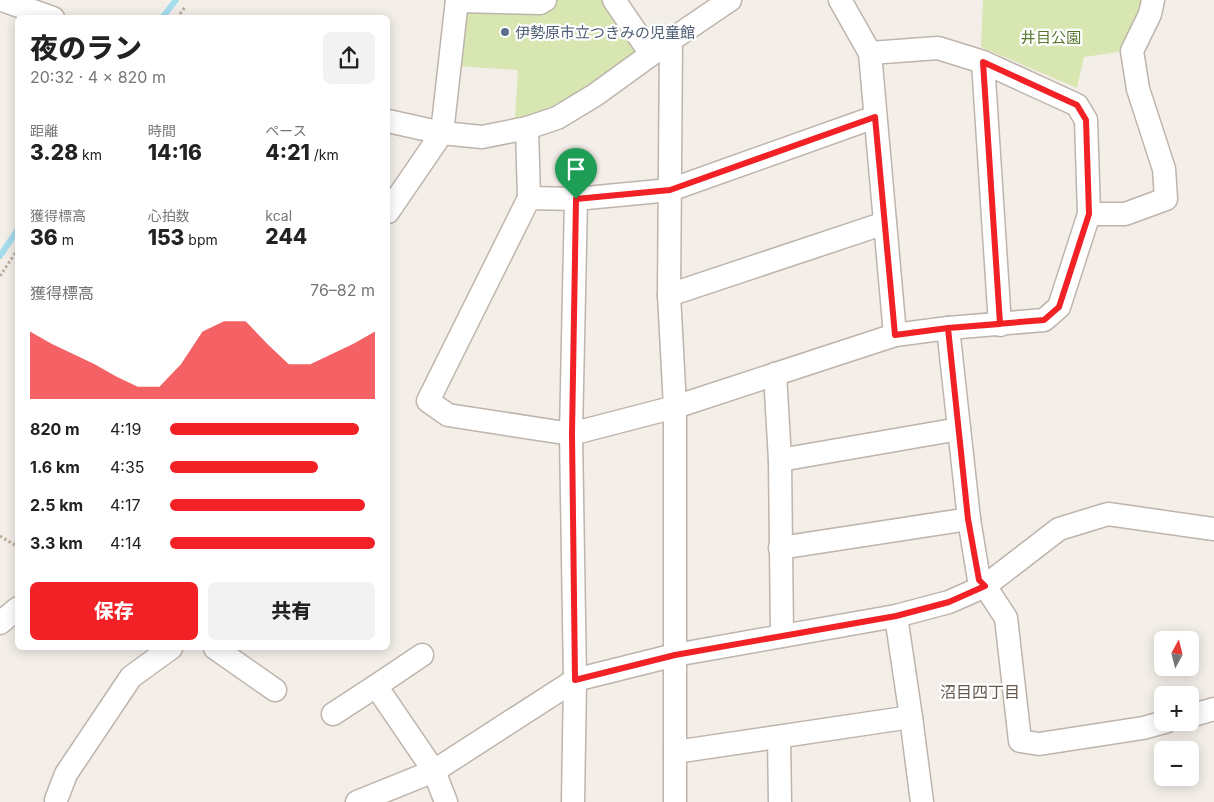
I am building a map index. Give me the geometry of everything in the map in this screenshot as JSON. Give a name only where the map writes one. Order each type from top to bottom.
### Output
[{"type":"street","points":[[2,0],[44,15]]},
{"type":"street","points":[[390,209],[442,133],[457,0],[540,3],[545,0]]},
{"type":"street","points":[[614,0],[651,54]]},
{"type":"street","points":[[390,121],[442,133],[482,137],[527,128],[557,118],[595,95],[730,0]]},
{"type":"street","points":[[840,0],[870,53],[895,335]]},
{"type":"street","points":[[1089,214],[1125,214],[1166,199],[1164,169],[1138,89],[1132,51],[1150,14],[1154,0]]},
{"type":"street","points":[[671,40],[669,295],[675,407],[675,802]]},
{"type":"street","points":[[527,128],[529,198],[428,401],[448,415],[572,434],[675,407],[895,335],[948,328],[1044,320],[1059,307],[1089,214],[1086,120],[1077,105],[983,62],[938,48],[870,53]]},
{"type":"street","points":[[983,62],[1000,324]]},
{"type":"street","points":[[529,198],[576,199],[670,190],[875,117]]},
{"type":"street","points":[[573,802],[575,680],[572,434],[576,199]]},
{"type":"street","points":[[669,295],[885,223]]},
{"type":"street","points":[[948,328],[968,519],[979,580],[1006,618],[1020,740],[1039,744],[1154,725]]},
{"type":"street","points":[[775,374],[780,460],[782,636]]},
{"type":"street","points":[[780,460],[959,429]]},
{"type":"street","points":[[357,802],[434,771],[575,680],[675,655],[896,616],[949,602],[985,586],[1060,529],[1108,514],[1214,529]]},
{"type":"street","points":[[780,548],[968,519]]},
{"type":"street","points":[[0,623],[15,610]]},
{"type":"street","points":[[896,616],[922,802]]},
{"type":"street","points":[[52,801],[66,774],[131,677],[168,650]]},
{"type":"street","points":[[219,650],[275,690]]},
{"type":"street","points":[[333,714],[422,655]]},
{"type":"street","points":[[376,686],[434,771],[446,802]]},
{"type":"street","points":[[1199,713],[1214,709]]},
{"type":"street","points":[[675,752],[911,717]]},
{"type":"street","points":[[779,737],[780,802]]},
{"type":"path","points":[[179,15],[185,7]]},
{"type":"path","points":[[0,276],[15,254]]},
{"type":"path","points":[[0,536],[15,545]]},
{"type":"green space","points":[[552,0],[608,0],[638,53],[547,112],[515,117],[518,70],[457,66],[462,11]]},
{"type":"green space","name":"井目公園","points":[[983,0],[1148,0],[1142,20],[1119,52],[1084,57],[1077,88],[981,47]]},
{"type":"waterway","points":[[164,15],[176,0]]},
{"type":"waterway","points":[[0,256],[15,234]]},
{"type":"place","name":"伊勢原市立つきみの児童館","points":[[505,32]]},
{"type":"district","name":"沼目四丁目","points":[[980,692]]},
{"type":"route","points":[[576,199],[572,434],[575,680],[675,655],[896,616],[949,602],[985,586],[979,580],[968,519],[948,328],[1000,324],[1044,320],[1059,307],[1089,214],[1086,120],[1077,105],[983,62],[1000,324],[948,328],[895,335],[875,117],[670,190],[576,199]]}]
